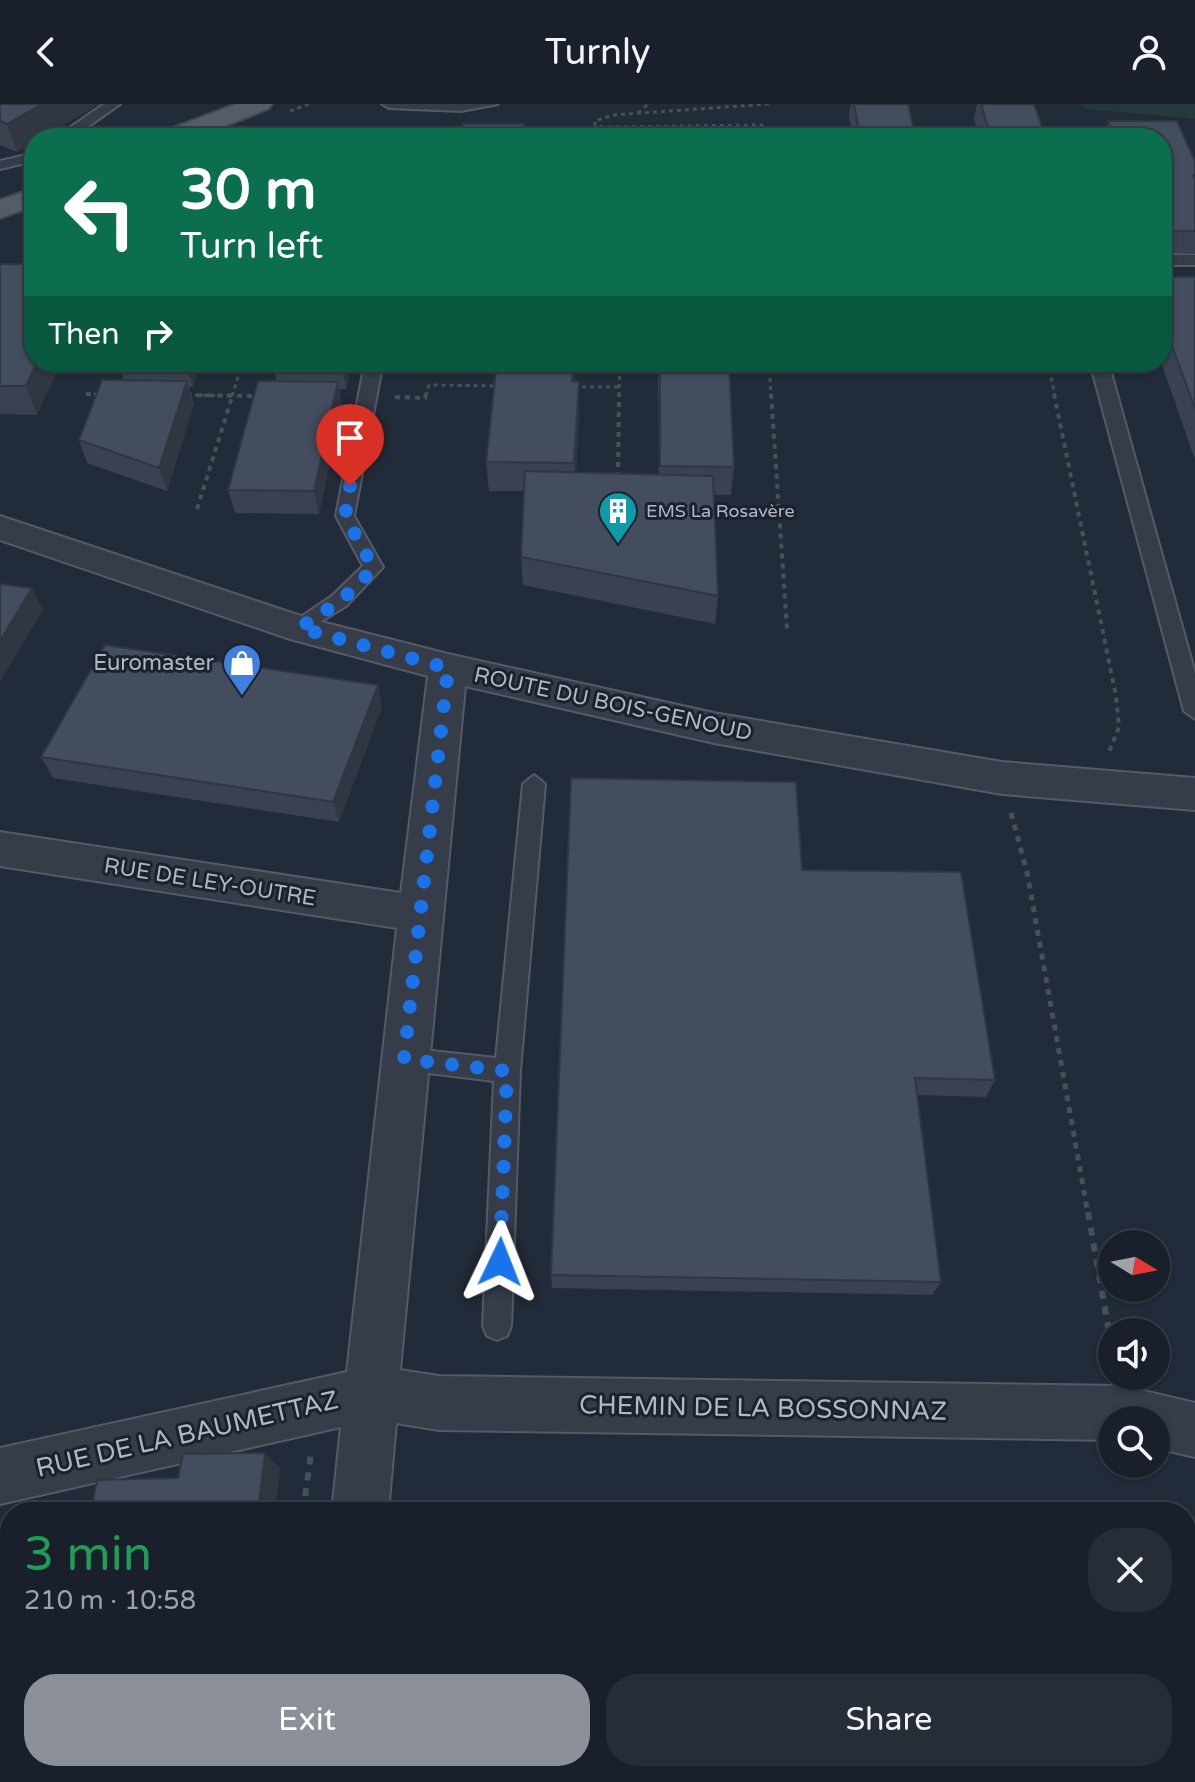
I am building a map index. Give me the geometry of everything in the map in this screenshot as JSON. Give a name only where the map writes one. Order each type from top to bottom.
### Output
[{"type":"main road","points":[[197,128],[259,104]]},
{"type":"main road","points":[[0,210],[24,200]]},
{"type":"street","name":"ROUTE DU BOIS-GENOUD","points":[[0,528],[299,628],[448,668],[714,728],[1002,778],[1195,794]]},
{"type":"street","points":[[361,1502],[404,1059],[448,668]]},
{"type":"street","name":"RUE DE LEY-OUTRE","points":[[0,849],[420,914]]},
{"type":"street","name":"CHEMIN DE LA BOSSONNAZ","points":[[374,1393],[439,1403],[1098,1413]]},
{"type":"street","name":"RUE DE LA BAUMETTAZ","points":[[0,1476],[374,1393]]},
{"type":"street","name":"CHEMIN DE LA BOSSONNAZ","points":[[1170,1424],[1195,1430]]},
{"type":"lane","points":[[77,128],[113,104]]},
{"type":"lane","points":[[389,104],[461,107],[491,104]]},
{"type":"lane","points":[[0,165],[24,159]]},
{"type":"lane","points":[[1172,260],[1195,260]]},
{"type":"lane","points":[[299,628],[339,602],[362,583],[373,567],[345,516],[372,372]]},
{"type":"lane","points":[[1102,372],[1195,711]]},
{"type":"lane","points":[[497,1326],[507,1071],[534,784]]},
{"type":"lane","points":[[404,1059],[507,1071]]},
{"type":"path","points":[[638,113],[648,104]]},
{"type":"path","points":[[595,125],[601,117],[769,104]]},
{"type":"path","points":[[595,125],[601,128]]},
{"type":"path","points":[[595,125],[761,125],[770,128]]},
{"type":"path","points":[[197,509],[240,372]]},
{"type":"path","points":[[618,492],[620,372]]},
{"type":"path","points":[[770,372],[787,629]]},
{"type":"path","points":[[1050,372],[1116,696],[1119,727],[1107,757],[1114,787]]},
{"type":"path","points":[[367,397],[425,398],[429,385],[500,386]]},
{"type":"path","points":[[574,387],[619,387]]},
{"type":"path","points":[[86,394],[115,394]]},
{"type":"path","points":[[174,395],[262,396]]},
{"type":"path","points":[[1002,778],[1027,872],[1106,1318]]},
{"type":"shaded area","points":[[1080,104],[1195,104],[1195,119],[1087,109]]},
{"type":"building","points":[[0,104],[42,104],[7,124],[0,121]]},
{"type":"building","points":[[854,104],[908,104],[914,128],[858,128]]},
{"type":"building","points":[[981,104],[1034,104],[1042,128],[988,128]]},
{"type":"building","points":[[1108,121],[1177,121],[1195,161],[1195,231],[1172,231],[1172,128],[1111,128]]},
{"type":"building","points":[[463,124],[524,124],[524,128],[462,128]]},
{"type":"building","points":[[0,264],[24,264],[24,372],[32,372],[26,386],[0,386]]},
{"type":"building","points":[[1172,277],[1195,277],[1195,409],[1172,346]]},
{"type":"building","points":[[496,372],[573,372],[572,381],[579,382],[574,463],[486,462]]},
{"type":"building","points":[[660,372],[729,372],[734,467],[660,466]]},
{"type":"building","points":[[102,380],[187,381],[159,468],[79,440]]},
{"type":"building","points":[[258,381],[338,382],[314,491],[228,490]]},
{"type":"building","name":"EMS La Rosavère","points":[[525,471],[713,476],[718,596],[521,557]]},
{"type":"building","points":[[0,584],[32,588],[0,641]]},
{"type":"building","points":[[105,645],[378,685],[333,802],[41,757]]},
{"type":"building","points":[[571,778],[796,782],[802,870],[961,872],[995,1080],[915,1078],[941,1282],[551,1275]]},
{"type":"building","points":[[265,1453],[259,1502],[93,1502],[97,1480],[178,1478],[183,1454]]},
{"type":"place","name":"EMS La Rosavère","points":[[618,545]]},
{"type":"place","name":"Euromaster","points":[[242,697]]},
{"type":"route","points":[[350,486],[345,516],[349,529],[373,567],[362,583],[339,602],[299,628],[448,668],[404,1059],[507,1071],[500,1262]]}]
